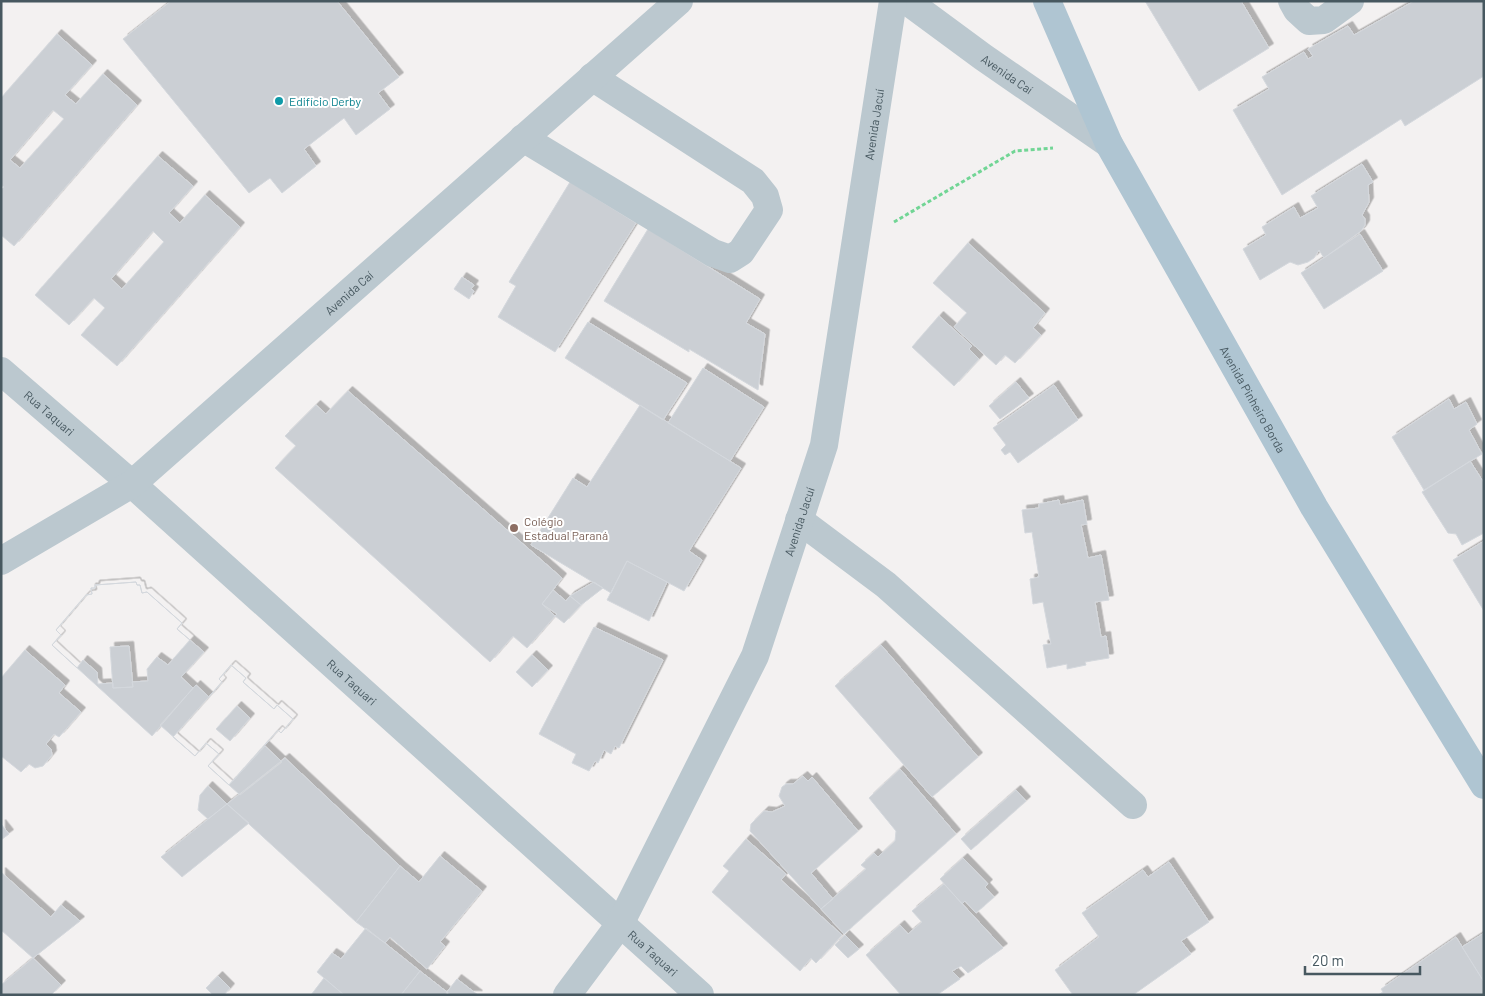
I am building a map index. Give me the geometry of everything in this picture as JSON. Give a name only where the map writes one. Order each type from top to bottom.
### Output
[{"type":"main road","name":"Avenida Pinheiro Borda","points":[[1047,1],[1109,144],[1314,507],[1484,785]]},
{"type":"street","name":"Avenida Caí","points":[[1,561],[132,484],[679,1]]},
{"type":"street","name":"Avenida Jacuí","points":[[568,995],[620,924],[755,656],[824,445],[894,1]]},
{"type":"street","name":"Avenida Caí","points":[[908,1],[983,57],[1109,144]]},
{"type":"street","points":[[1292,1],[1297,10],[1309,21],[1324,20],[1350,1]]},
{"type":"street","points":[[523,138],[713,253],[730,259],[741,252],[769,210],[765,196],[753,180],[592,77]]},
{"type":"street","name":"Rua Taquari","points":[[1,371],[132,484],[700,995]]},
{"type":"street","points":[[799,520],[886,586],[1134,805]]},
{"type":"path","points":[[856,244],[1015,151],[1109,144]]},
{"type":"building","name":"Edifício Derby","points":[[171,1],[337,1],[399,77],[378,93],[390,109],[356,135],[344,118],[304,149],[316,166],[282,193],[270,178],[249,193],[123,39]]},
{"type":"building","points":[[1145,1],[1241,1],[1269,48],[1199,91]]},
{"type":"building","points":[[1414,1],[1484,1],[1484,76],[1405,126],[1401,119],[1282,195],[1233,110],[1269,89],[1262,77],[1304,52],[1308,59],[1313,56],[1308,49],[1348,26],[1354,35]]},
{"type":"building","points":[[57,34],[92,65],[65,95],[76,104],[103,74],[137,105],[14,246],[1,235],[1,190],[4,187],[1,185],[1,98]],"holes":[[[53,110],[64,119],[20,168],[10,160]]]},
{"type":"building","points":[[158,156],[193,186],[169,213],[180,223],[205,195],[240,227],[117,366],[81,335],[105,308],[94,298],[69,325],[35,295]],"holes":[[[153,231],[164,242],[122,289],[111,279]]]},
{"type":"building","points":[[1362,164],[1373,182],[1368,185],[1369,202],[1362,215],[1365,219],[1365,225],[1361,231],[1324,258],[1319,250],[1314,258],[1308,262],[1298,265],[1290,262],[1260,280],[1243,249],[1266,235],[1262,227],[1294,207],[1300,218],[1318,208],[1311,196]]},
{"type":"building","points":[[570,182],[636,223],[555,352],[498,317],[516,286],[509,282]]},
{"type":"building","points":[[648,229],[760,299],[746,323],[765,334],[758,390],[689,349],[689,352],[604,301]]},
{"type":"building","points":[[1360,234],[1383,271],[1324,309],[1301,273]]},
{"type":"building","points":[[968,243],[1045,313],[1033,328],[1041,335],[1015,363],[1005,355],[996,365],[954,327],[967,313],[933,283]]},
{"type":"building","points":[[462,277],[474,285],[471,289],[474,291],[469,299],[454,289]]},
{"type":"building","points":[[939,316],[972,346],[969,349],[979,359],[954,386],[912,347]]},
{"type":"building","points":[[588,322],[687,383],[663,420],[565,358]]},
{"type":"building","points":[[703,368],[764,407],[730,461],[668,423]]},
{"type":"building","points":[[1016,382],[1029,398],[1000,419],[989,406]]},
{"type":"building","points":[[1054,385],[1078,420],[1018,463],[1010,452],[1005,455],[1001,450],[1006,445],[993,428]]},
{"type":"building","points":[[348,391],[562,578],[542,604],[555,616],[527,648],[513,636],[490,662],[275,468],[296,446],[285,436],[316,405],[326,414]]},
{"type":"building","points":[[1449,399],[1454,409],[1466,402],[1477,424],[1469,430],[1482,454],[1424,490],[1392,437]]},
{"type":"building","points":[[640,405],[741,468],[689,551],[702,560],[684,591],[627,561],[611,593],[531,545],[573,478],[587,487]]},
{"type":"building","points":[[1470,461],[1484,483],[1484,533],[1462,545],[1456,534],[1448,533],[1422,492]]},
{"type":"building","points":[[1059,500],[1060,505],[1083,500],[1087,524],[1081,525],[1088,558],[1101,555],[1109,600],[1095,602],[1101,637],[1106,636],[1109,658],[1085,662],[1086,665],[1067,669],[1067,664],[1047,668],[1043,645],[1051,644],[1043,602],[1033,604],[1030,579],[1039,577],[1032,532],[1025,533],[1022,510],[1039,508],[1039,504]]},
{"type":"building","points":[[1484,541],[1484,611],[1453,560]]},
{"type":"building","points":[[627,561],[667,582],[649,621],[607,600]]},
{"type":"building","points":[[136,582],[137,585],[140,585],[142,593],[147,592],[182,623],[177,629],[204,652],[181,677],[193,688],[152,736],[52,645],[61,635],[56,630],[86,595],[92,594],[91,588],[95,588],[95,585]]},
{"type":"building","points":[[136,582],[137,585],[140,585],[142,593],[147,592],[182,623],[177,629],[190,640],[168,665],[157,657],[147,669],[148,681],[132,682],[133,687],[113,688],[113,683],[98,684],[97,672],[83,660],[77,668],[52,645],[61,635],[56,630],[86,595],[92,594],[91,588],[95,588],[95,585]]},
{"type":"building","points":[[594,582],[603,588],[581,605],[570,596]]},
{"type":"building","points":[[553,590],[566,601],[570,596],[581,605],[564,623],[555,616],[557,614],[542,604]]},
{"type":"building","points":[[594,627],[663,660],[619,748],[615,746],[611,754],[604,750],[598,763],[595,761],[589,771],[572,763],[576,754],[539,734]]},
{"type":"building","points":[[881,645],[978,757],[932,797],[835,686]]},
{"type":"building","points":[[129,646],[133,687],[113,688],[110,647]]},
{"type":"building","points":[[25,650],[65,685],[59,693],[81,712],[59,737],[54,734],[46,744],[51,749],[52,755],[43,766],[35,768],[29,764],[21,772],[1,756],[1,678]]},
{"type":"building","points":[[532,655],[548,670],[532,687],[516,672]]},
{"type":"building","points":[[231,665],[246,678],[243,682],[274,709],[277,705],[293,719],[281,733],[278,730],[229,785],[208,766],[219,754],[206,743],[195,756],[173,737],[222,682],[219,679]]},
{"type":"building","points":[[231,665],[246,678],[243,682],[274,709],[277,705],[293,719],[281,733],[278,730],[229,785],[208,766],[219,754],[206,743],[195,756],[160,725],[196,685],[209,697],[222,682],[219,679]]},
{"type":"building","points":[[237,706],[250,718],[230,741],[216,729]]},
{"type":"building","points":[[265,746],[282,762],[240,795],[229,785]]},
{"type":"building","points":[[285,758],[400,866],[356,922],[227,804]]},
{"type":"building","points":[[900,769],[956,834],[844,934],[821,909],[866,869],[861,865],[874,853],[878,857],[895,841],[896,831],[869,798]]},
{"type":"building","points":[[803,776],[808,781],[812,777],[858,831],[811,873],[833,899],[821,909],[750,831],[751,824],[764,811],[772,812],[785,806],[779,796],[782,787],[786,784],[793,784]]},
{"type":"building","points":[[208,786],[227,804],[208,819],[198,810],[200,795]]},
{"type":"building","points":[[1016,790],[1026,801],[971,850],[961,839]]},
{"type":"building","points":[[227,804],[249,823],[182,877],[161,857]]},
{"type":"building","points":[[1,824],[9,834],[1,840]]},
{"type":"building","points":[[746,839],[786,874],[781,880],[842,935],[816,963],[811,958],[800,971],[712,892],[729,871],[723,866]]},
{"type":"building","points":[[440,856],[482,891],[440,942],[445,946],[427,969],[390,937],[385,943],[356,922],[400,866],[419,882]]},
{"type":"building","points":[[963,858],[988,884],[985,887],[994,897],[976,913],[965,901],[962,904],[940,879]]},
{"type":"building","points":[[1169,862],[1209,922],[1181,941],[1191,954],[1133,995],[1073,995],[1055,970],[1099,937],[1082,913],[1143,870],[1148,877]]},
{"type":"building","points":[[1,872],[51,917],[61,905],[80,921],[33,958],[1,930]]},
{"type":"building","points":[[944,884],[1003,948],[968,973],[961,966],[952,971],[960,979],[937,995],[901,995],[866,955],[900,925],[908,934],[922,922],[912,911]]},
{"type":"building","points":[[366,928],[420,971],[401,995],[344,995],[317,972],[332,953],[341,959]]},
{"type":"building","points":[[1484,933],[1484,982],[1462,947]]},
{"type":"building","points":[[845,935],[859,949],[848,958],[835,945]]},
{"type":"building","points":[[1456,937],[1484,982],[1484,995],[1378,995],[1383,992],[1381,989]]},
{"type":"building","points":[[33,958],[61,985],[51,995],[1,995],[1,985]]},
{"type":"building","points":[[420,971],[447,992],[445,995],[401,995]]},
{"type":"building","points":[[218,976],[230,988],[224,995],[213,995],[206,988]]},
{"type":"building","points":[[324,978],[344,995],[311,995]]},
{"type":"building","points":[[457,979],[478,995],[451,995],[447,992]]},
{"type":"place","name":"Edifício Derby","points":[[279,101]]},
{"type":"place","name":"Colégio Estadual Paraná","points":[[514,528]]}]
